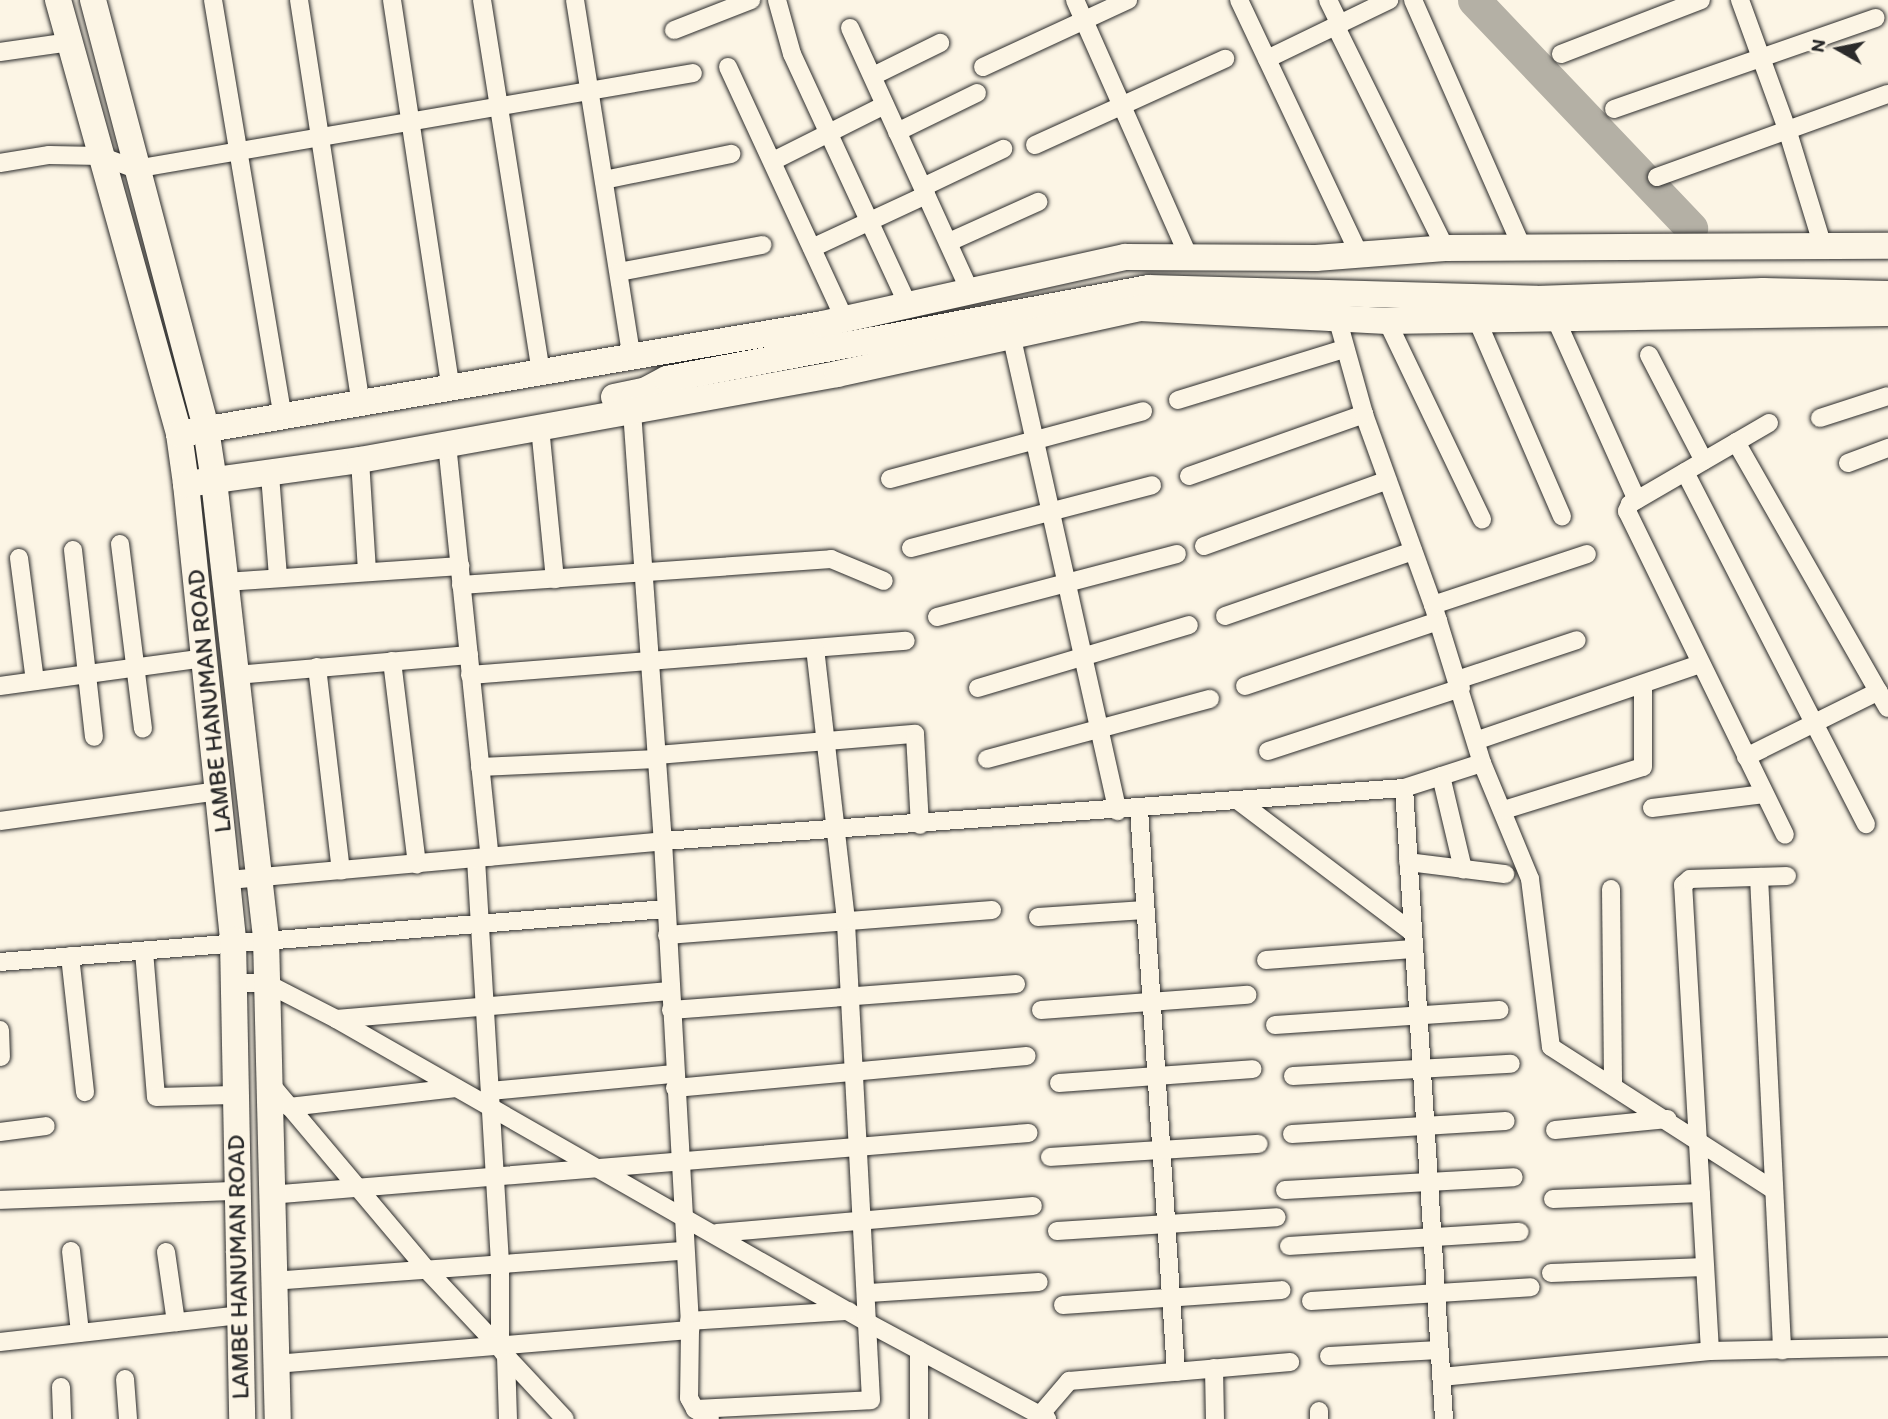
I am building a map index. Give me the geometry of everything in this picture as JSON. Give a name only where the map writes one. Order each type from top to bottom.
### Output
[{"type":"main road","name":"LAMBE HANUMAN ROAD","points":[[58,0],[179,434],[186,484],[229,880],[233,940],[242,1419]]},
{"type":"main road","name":"LAMBE HANUMAN ROAD","points":[[93,0],[135,169],[213,428],[225,480],[225,582],[266,938],[269,1195],[278,1419]]},
{"type":"main road","points":[[179,434],[632,359],[845,320],[1125,257],[1188,255],[1316,258],[1358,252],[1445,248],[1888,246]]},
{"type":"main road","points":[[1316,258],[1315,291],[1327,320]]},
{"type":"main road","points":[[1763,291],[1888,276]]},
{"type":"main road","points":[[225,480],[251,464],[639,393],[667,379],[1130,290],[1315,291],[1536,299],[1763,291],[1888,294]]},
{"type":"main road","points":[[186,484],[270,475],[360,460],[837,374],[1140,308],[1327,320],[1387,321],[1888,313]]},
{"type":"main road","points":[[213,428],[250,439],[636,375],[667,379]]},
{"type":"street","points":[[212,0],[235,154],[283,417]]},
{"type":"street","points":[[299,0],[323,138],[361,404]]},
{"type":"street","points":[[392,0],[451,389]]},
{"type":"street","points":[[482,0],[541,374]]},
{"type":"street","points":[[575,0],[632,359]]},
{"type":"street","points":[[674,30],[751,0]]},
{"type":"street","points":[[778,0],[792,54],[908,305]]},
{"type":"street","points":[[1075,0],[1188,255]]},
{"type":"street","points":[[983,67],[1128,0]]},
{"type":"street","points":[[1239,0],[1358,252]]},
{"type":"street","points":[[1328,0],[1445,248]]},
{"type":"street","points":[[1267,59],[1389,0]]},
{"type":"street","points":[[1413,0],[1524,249]]},
{"type":"street","points":[[1561,54],[1701,0]]},
{"type":"street","points":[[1740,0],[1787,129],[1822,247]]},
{"type":"street","points":[[1614,109],[1876,18]]},
{"type":"street","points":[[850,28],[970,291]]},
{"type":"street","points":[[0,52],[70,42]]},
{"type":"street","points":[[873,76],[940,43]]},
{"type":"street","points":[[1035,145],[1225,59]]},
{"type":"street","points":[[729,67],[845,320]]},
{"type":"street","points":[[0,163],[49,155],[100,156],[135,169],[235,154],[693,72]]},
{"type":"street","points":[[897,132],[977,93]]},
{"type":"street","points":[[1657,177],[1888,94]]},
{"type":"street","points":[[773,161],[885,105]]},
{"type":"street","points":[[812,248],[871,220],[1003,149]]},
{"type":"street","points":[[604,180],[731,154]]},
{"type":"street","points":[[949,243],[1038,202]]},
{"type":"street","points":[[619,272],[762,245]]},
{"type":"street","points":[[1327,320],[1344,349],[1364,414],[1478,740],[1482,763],[1504,810],[1530,878],[1546,1040],[1550,1047],[1613,1083],[1772,1189]]},
{"type":"street","points":[[1477,320],[1562,516]]},
{"type":"street","points":[[1556,320],[1637,500]]},
{"type":"street","points":[[1387,321],[1482,519]]},
{"type":"street","points":[[1011,334],[1033,441],[1102,729],[1118,811]]},
{"type":"street","points":[[1178,400],[1344,349]]},
{"type":"street","points":[[1649,355],[1704,461]]},
{"type":"street","points":[[1820,418],[1888,396]]},
{"type":"street","points":[[632,411],[663,841],[680,1216],[689,1326],[689,1398],[703,1414],[871,1400],[869,1293],[846,920],[833,831],[815,649]]},
{"type":"street","points":[[890,480],[1143,411]]},
{"type":"street","points":[[1189,476],[1364,414]]},
{"type":"street","points":[[1769,423],[1627,508],[1628,515],[1785,835]]},
{"type":"street","points":[[540,427],[555,579]]},
{"type":"street","points":[[1736,442],[1888,708]]},
{"type":"street","points":[[447,444],[480,767],[483,858],[480,923],[508,1419]]},
{"type":"street","points":[[1848,463],[1888,447]]},
{"type":"street","points":[[360,460],[367,572]]},
{"type":"street","points":[[1685,472],[1866,824]]},
{"type":"street","points":[[270,475],[278,577]]},
{"type":"street","points":[[1204,546],[1388,480]]},
{"type":"street","points":[[911,548],[1152,485]]},
{"type":"street","points":[[120,544],[133,667],[143,729]]},
{"type":"street","points":[[73,550],[94,737]]},
{"type":"street","points":[[1225,616],[1413,551]]},
{"type":"street","points":[[937,617],[1177,554]]},
{"type":"street","points":[[1245,686],[1587,554]]},
{"type":"street","points":[[19,558],[35,681]]},
{"type":"street","points":[[461,585],[831,559],[884,581]]},
{"type":"street","points":[[225,582],[460,566]]},
{"type":"street","points":[[978,688],[1189,625]]},
{"type":"street","points":[[1268,751],[1577,640]]},
{"type":"street","points":[[470,675],[906,641]]},
{"type":"street","points":[[236,675],[469,655]]},
{"type":"street","points":[[0,687],[204,658]]},
{"type":"street","points":[[392,661],[418,864]]},
{"type":"street","points":[[1478,740],[1700,664]]},
{"type":"street","points":[[317,667],[341,872]]},
{"type":"street","points":[[1504,810],[1643,767],[1643,685]]},
{"type":"street","points":[[1746,757],[1879,691]]},
{"type":"street","points":[[987,759],[1210,699]]},
{"type":"street","points":[[480,767],[657,757],[915,734],[920,825]]},
{"type":"street","points":[[229,880],[663,841],[1118,811],[1405,788],[1482,763]]},
{"type":"street","points":[[1441,776],[1463,869]]},
{"type":"street","points":[[1405,788],[1427,1181],[1444,1419]]},
{"type":"street","points":[[0,821],[219,791]]},
{"type":"street","points":[[1652,808],[1764,794]]},
{"type":"street","points":[[1240,802],[1413,941]]},
{"type":"street","points":[[1139,809],[1176,1371]]},
{"type":"street","points":[[1408,862],[1505,874]]},
{"type":"street","points":[[1710,1351],[1683,885],[1690,879],[1787,876]]},
{"type":"street","points":[[1759,877],[1772,1189],[1782,1349]]},
{"type":"street","points":[[1611,889],[1613,1083]]},
{"type":"street","points":[[0,962],[144,951],[233,940],[666,909]]},
{"type":"street","points":[[667,935],[992,910]]},
{"type":"street","points":[[1038,917],[1145,910]]},
{"type":"street","points":[[1266,960],[1413,941]]},
{"type":"street","points":[[144,951],[156,1097],[234,1095]]},
{"type":"street","points":[[70,956],[85,1092]]},
{"type":"street","points":[[234,983],[266,983],[456,1088],[491,1098],[593,1166],[680,1216],[717,1233],[870,1324],[1033,1415],[1069,1381],[1290,1362]]},
{"type":"street","points":[[671,1010],[1016,984]]},
{"type":"street","points":[[335,1019],[670,991]]},
{"type":"street","points":[[1041,1010],[1247,995]]},
{"type":"street","points":[[1275,1025],[1418,1013],[1499,1010]]},
{"type":"street","points":[[0,1030],[1,1057]]},
{"type":"street","points":[[491,1098],[674,1081],[855,1074],[1027,1056]]},
{"type":"street","points":[[1293,1076],[1511,1064]]},
{"type":"street","points":[[1059,1083],[1252,1069]]},
{"type":"street","points":[[268,1080],[427,1270],[565,1419]]},
{"type":"street","points":[[289,1107],[456,1088]]},
{"type":"street","points":[[1555,1130],[1667,1119]]},
{"type":"street","points":[[1292,1134],[1506,1121]]},
{"type":"street","points":[[0,1132],[46,1126]]},
{"type":"street","points":[[269,1195],[593,1166],[860,1148],[1028,1133]]},
{"type":"street","points":[[1050,1157],[1258,1144]]},
{"type":"street","points":[[1286,1190],[1514,1177]]},
{"type":"street","points":[[0,1200],[236,1191]]},
{"type":"street","points":[[1553,1199],[1701,1192]]},
{"type":"street","points":[[717,1233],[1033,1206]]},
{"type":"street","points":[[1057,1231],[1277,1217]]},
{"type":"street","points":[[1289,1246],[1520,1232]]},
{"type":"street","points":[[71,1251],[80,1333]]},
{"type":"street","points":[[272,1281],[500,1262],[682,1251]]},
{"type":"street","points":[[166,1252],[176,1322]]},
{"type":"street","points":[[1551,1273],[1705,1267]]},
{"type":"street","points":[[869,1293],[1039,1282]]},
{"type":"street","points":[[1311,1301],[1531,1287]]},
{"type":"street","points":[[1063,1305],[1281,1290]]},
{"type":"street","points":[[275,1364],[503,1352],[689,1326],[849,1311]]},
{"type":"street","points":[[0,1342],[239,1315]]},
{"type":"street","points":[[1441,1377],[1710,1351],[1888,1347]]},
{"type":"street","points":[[919,1350],[919,1419]]},
{"type":"street","points":[[1329,1356],[1439,1350]]},
{"type":"street","points":[[1214,1368],[1215,1419]]},
{"type":"street","points":[[125,1379],[128,1419]]},
{"type":"street","points":[[61,1387],[62,1419]]},
{"type":"waterway","points":[[1474,0],[1691,228]]}]
